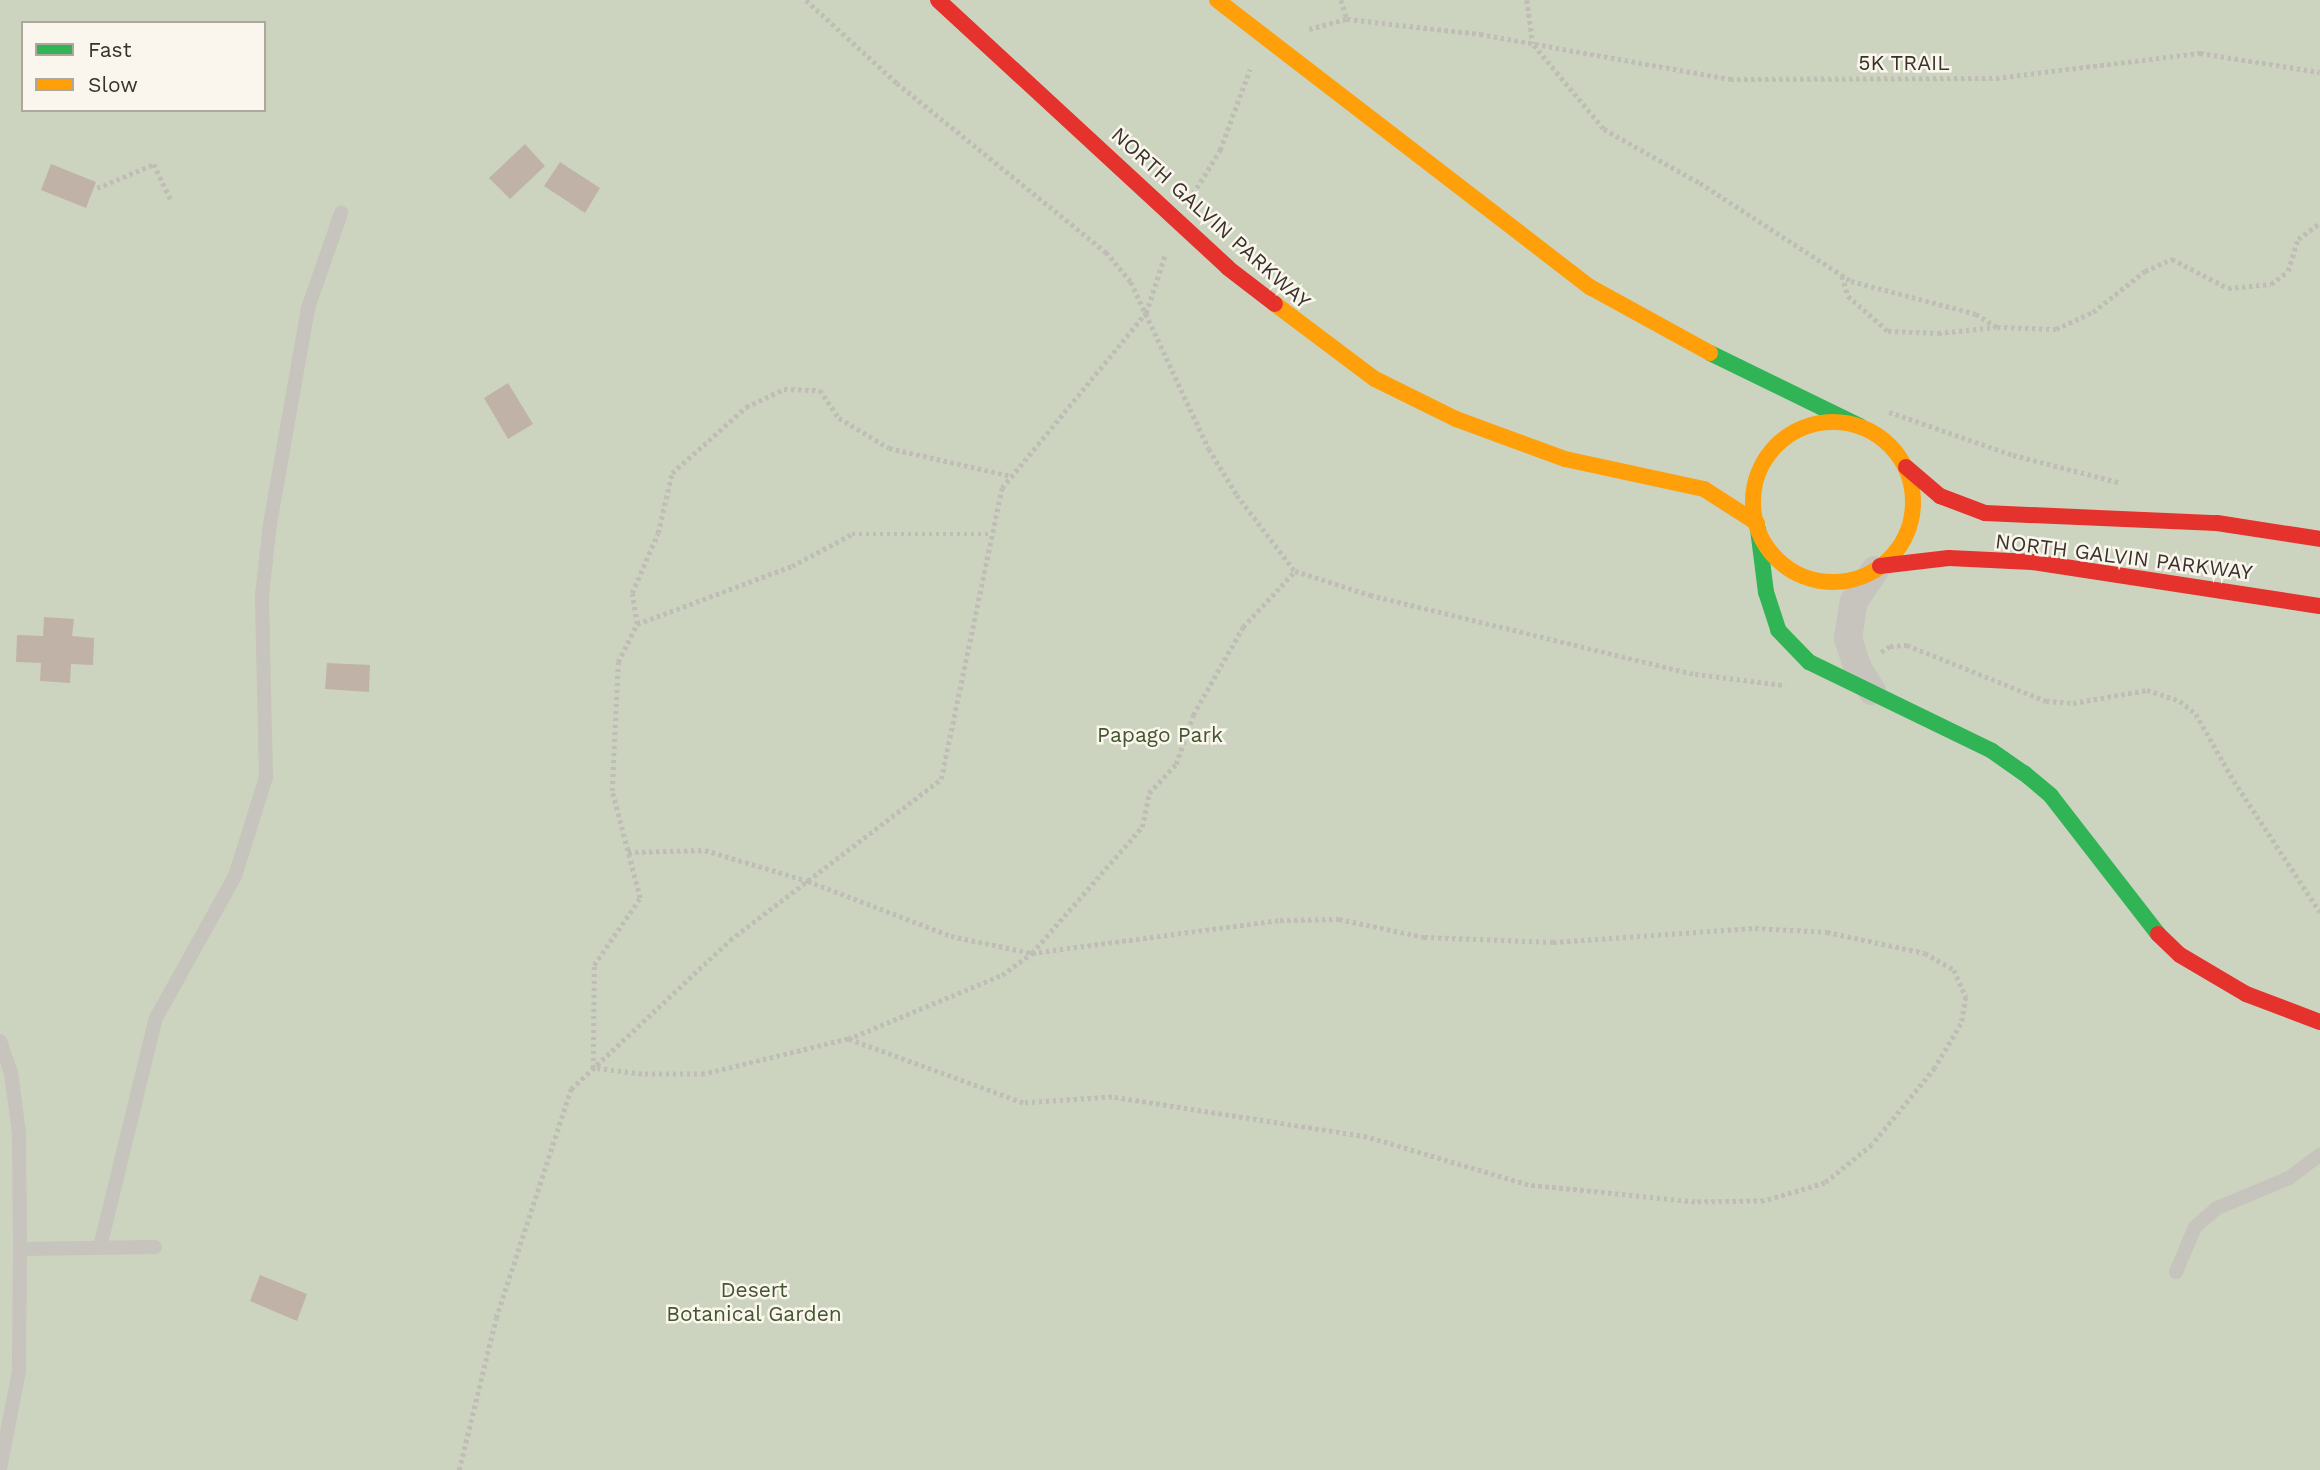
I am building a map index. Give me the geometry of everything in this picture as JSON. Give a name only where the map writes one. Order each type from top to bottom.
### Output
[{"type":"main road","name":"NORTH GALVIN PARKWAY","points":[[938,0],[1228,268],[1375,379],[1455,419],[1553,455],[1704,489],[1724,498],[1758,526]]},
{"type":"main road","points":[[1217,0],[1590,288],[1743,372],[1860,426],[1894,450],[1906,467],[1912,513],[1906,536],[1877,568],[1830,582],[1807,578],[1769,550],[1758,526]]},
{"type":"main road","points":[[1860,426],[1835,421],[1810,425],[1787,436],[1769,455],[1757,478],[1758,526],[1766,592],[1779,630],[1809,662],[1992,751],[2033,780],[2051,796],[2144,920],[2180,956],[2246,994],[2320,1022]]},
{"type":"main road","name":"NORTH GALVIN PARKWAY","points":[[1906,467],[1940,496],[1985,513],[2217,523],[2320,539]]},
{"type":"main road","name":"NORTH GALVIN PARKWAY","points":[[1877,568],[1949,558],[2032,562],[2320,606]]},
{"type":"street","points":[[1872,691],[1858,668],[1848,638],[1854,601],[1877,568]]},
{"type":"lane","points":[[100,1247],[156,1018],[235,876],[266,777],[262,596],[270,524],[308,308],[341,213]]},
{"type":"lane","points":[[0,1041],[12,1073],[19,1133],[20,1249],[19,1371],[0,1469]]},
{"type":"lane","points":[[2176,1272],[2195,1227],[2217,1208],[2289,1178],[2320,1155]]},
{"type":"lane","points":[[20,1249],[155,1247]]},
{"type":"path","points":[[806,0],[898,83],[1106,252],[1131,282],[1188,410],[1237,495],[1295,571],[1370,595],[1695,674],[1796,685]]},
{"type":"path","points":[[1341,0],[1347,19]]},
{"type":"path","points":[[1527,0],[1534,44],[1604,129],[1700,183],[1842,276],[1976,314],[1997,327]]},
{"type":"path","name":"5K TRAIL","points":[[1534,44],[1730,79],[1996,78],[2200,53],[2320,72]]},
{"type":"path","points":[[97,188],[154,164],[172,202]]},
{"type":"path","points":[[1842,276],[1848,296],[1888,331],[1938,333],[1997,327],[2056,329],[2093,312],[2145,271],[2172,259],[2228,288],[2271,284],[2287,271],[2298,239],[2320,223]]},
{"type":"path","points":[[459,1470],[496,1318],[571,1090],[730,940],[941,779],[1002,488],[1146,313]]},
{"type":"path","points":[[593,1068],[594,965],[640,898],[612,791],[618,662],[636,624],[632,593],[658,533],[672,473],[746,407],[784,389],[820,390],[839,418],[889,448],[1012,476]]},
{"type":"path","points":[[1885,411],[2013,456],[2130,485]]},
{"type":"path","points":[[636,624],[792,566],[852,534],[992,534]]},
{"type":"path","points":[[593,1068],[704,1074],[848,1039],[1002,975],[1032,953],[1142,827],[1149,793],[1176,764],[1193,715],[1243,627],[1295,571]]},
{"type":"path","points":[[1880,652],[1890,646],[1907,645],[2046,701],[2073,704],[2147,690],[2180,701],[2196,715],[2320,912]]},
{"type":"path","points":[[628,852],[705,850],[808,881],[951,936],[1032,953],[1280,920],[1339,919],[1424,937],[1553,942],[1755,928],[1827,932],[1925,953],[1954,970],[1966,997],[1961,1024],[1935,1068],[1872,1145],[1825,1183],[1764,1201],[1695,1202],[1528,1185],[1367,1137],[1112,1097],[1023,1102],[848,1039]]},
{"type":"green space","name":"Papago Park","points":[[0,0],[2320,0],[2320,1470],[0,1470]]},
{"type":"building","points":[[525,144],[545,166],[510,199],[489,178]]},
{"type":"building","points":[[560,162],[600,188],[585,213],[544,186]]},
{"type":"building","points":[[51,164],[96,182],[86,208],[41,190]]},
{"type":"building","points":[[508,383],[533,424],[508,439],[484,398]]},
{"type":"building","points":[[44,617],[74,619],[72,636],[94,638],[93,665],[71,664],[70,683],[40,681],[41,663],[16,662],[17,635],[43,636]]},
{"type":"building","points":[[327,663],[370,665],[369,692],[325,689]]},
{"type":"building","points":[[260,1275],[307,1294],[297,1321],[250,1301]]},
{"type":"traffic: fast","points":[[1710,353],[1860,426]]},
{"type":"traffic: fast","points":[[1758,529],[1766,592],[1778,630],[1809,662],[1992,751],[2024,773],[2051,796],[2158,934]]},
{"type":"traffic: slow","points":[[1217,0],[1590,287],[1710,353]]},
{"type":"traffic: slow","points":[[1275,304],[1375,379],[1456,419],[1565,459],[1704,489],[1757,523]]},
{"type":"traffic: slow","points":[[1833,422],[1863,428],[1889,446],[1907,472],[1913,502],[1907,532],[1889,558],[1863,576],[1833,582],[1803,576],[1777,558],[1759,532],[1753,502],[1759,472],[1777,446],[1803,428],[1833,422]]},
{"type":"traffic: jam","points":[[938,0],[1228,268],[1275,304]]},
{"type":"traffic: jam","points":[[1906,467],[1940,496],[1985,513],[2217,523],[2320,539]]},
{"type":"traffic: jam","points":[[1880,566],[1949,558],[2032,562],[2320,606]]},
{"type":"traffic: jam","points":[[2158,934],[2180,955],[2246,994],[2320,1022]]},
{"type":"park label","name":"Desert Botanical Garden","points":[[754,1302]]}]
